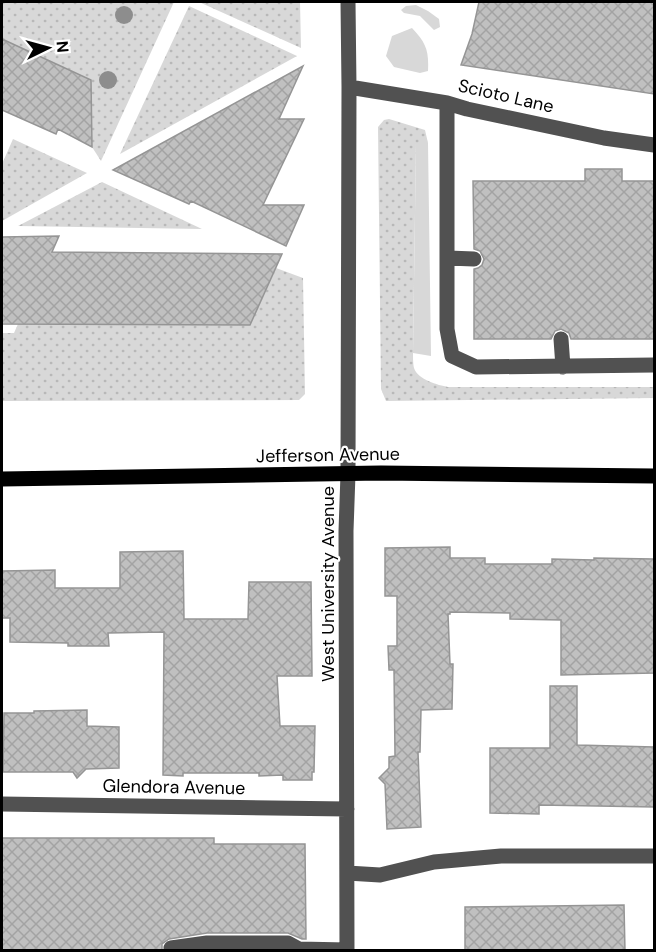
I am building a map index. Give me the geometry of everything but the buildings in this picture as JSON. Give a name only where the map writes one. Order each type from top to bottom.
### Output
[{"type":"main road","name":"Jefferson Avenue","points":[[2,479],[348,474],[654,476]]},
{"type":"street","name":"West University Avenue","points":[[347,950],[348,2]]},
{"type":"street","name":"Scioto Lane","points":[[349,87],[447,103],[604,138],[654,145]]},
{"type":"street","points":[[447,103],[447,328],[452,356],[476,367],[654,365]]},
{"type":"street","points":[[448,258],[474,259]]},
{"type":"street","points":[[561,339],[564,367]]},
{"type":"street","name":"Glendora Avenue","points":[[2,804],[346,809]]},
{"type":"street","points":[[346,873],[380,875],[434,862],[501,856],[654,856]]},
{"type":"street","points":[[177,950],[207,943],[288,943],[297,950],[347,950]]},
{"type":"shaded area","points":[[2,2],[174,2],[101,161],[92,147],[91,80],[2,39]]},
{"type":"shaded area","points":[[199,2],[300,2],[301,48]]},
{"type":"shaded area","points":[[416,5],[439,19],[440,27],[434,30],[420,16],[404,13],[401,10],[406,6]]},
{"type":"shaded area","points":[[189,6],[297,56],[120,154]]},
{"type":"shaded area","points":[[412,28],[426,47],[428,71],[420,73],[394,67],[386,56],[392,36]]},
{"type":"shaded area","points":[[389,119],[425,130],[428,143],[416,143],[413,352],[416,372],[429,381],[448,387],[654,387],[654,398],[386,401],[381,389],[378,127],[384,120]]},
{"type":"shaded area","points":[[13,139],[87,173],[2,221],[2,164]]},
{"type":"shaded area","points":[[416,143],[428,143],[431,356],[413,353]]},
{"type":"shaded area","points":[[102,182],[202,229],[18,226]]},
{"type":"shaded area","points":[[276,268],[303,278],[305,394],[299,400],[2,401],[2,333],[14,333],[18,324],[250,325]]}]
